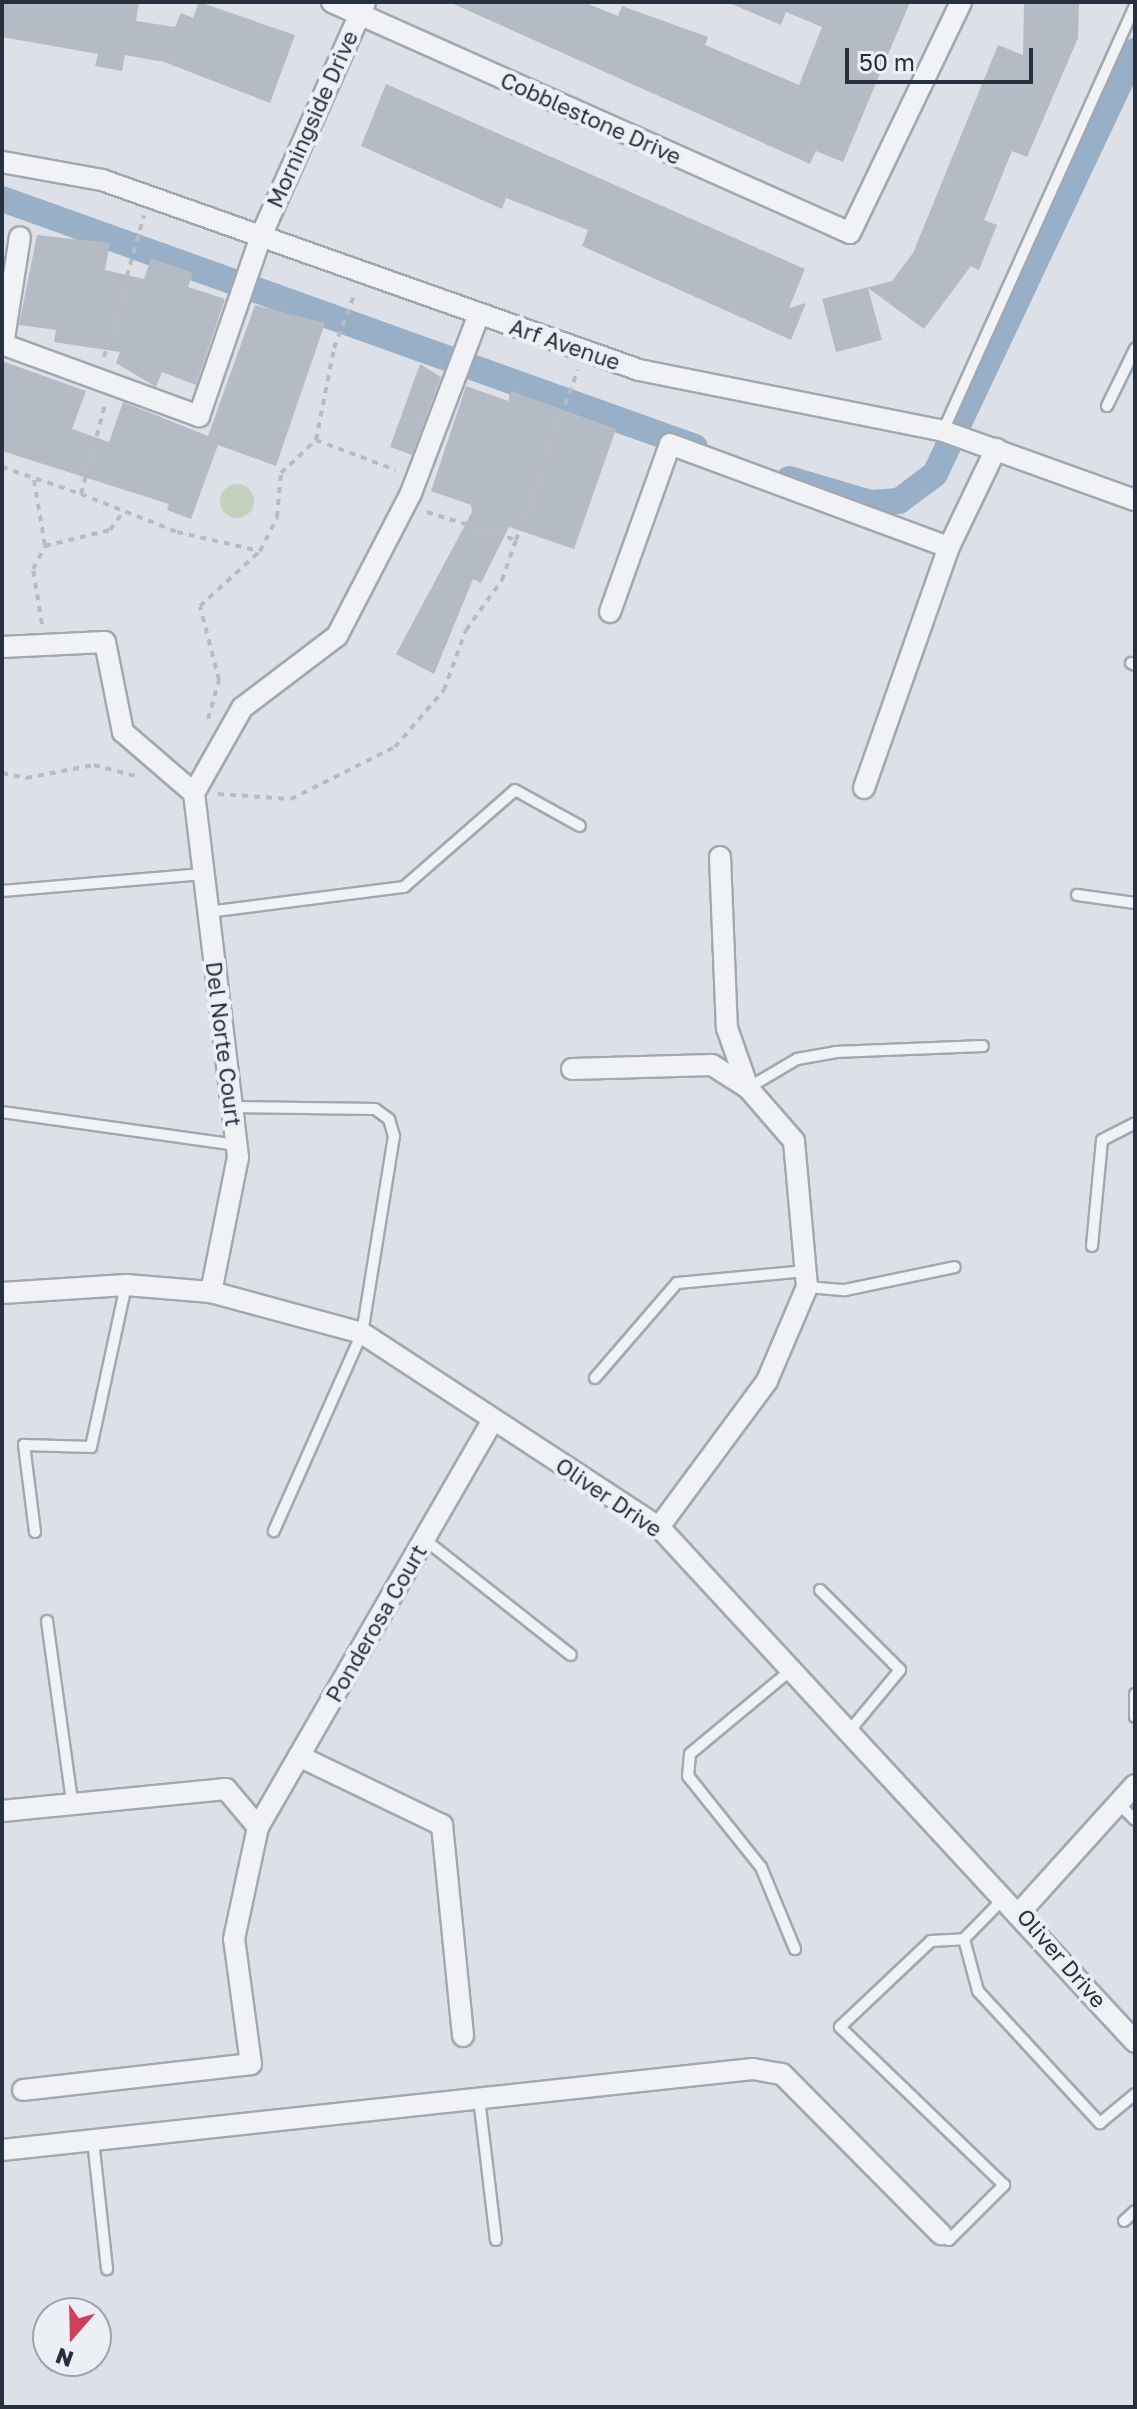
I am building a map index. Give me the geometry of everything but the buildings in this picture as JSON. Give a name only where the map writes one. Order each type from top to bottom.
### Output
[{"type":"street","name":"Cobblestone Drive","points":[[332,2],[362,9],[850,233],[961,2]]},
{"type":"street","name":"Morningside Drive","points":[[104,381],[199,416],[261,236],[362,9]]},
{"type":"street","name":"Arf Avenue","points":[[2,162],[150,196],[585,352],[690,383],[943,431],[1135,500]]},
{"type":"street","points":[[20,237],[3,344],[104,381]]},
{"type":"street","points":[[2,647],[105,642],[123,732],[194,793],[242,708],[337,636],[408,500],[479,314]]},
{"type":"street","points":[[610,612],[670,444],[949,547]]},
{"type":"street","points":[[864,788],[949,547],[996,449]]},
{"type":"street","name":"Del Norte Court","points":[[194,793],[237,1145],[211,1292]]},
{"type":"street","points":[[720,857],[727,1028],[748,1088]]},
{"type":"street","points":[[572,1069],[712,1065],[748,1088],[794,1141],[806,1279],[767,1381],[659,1527]]},
{"type":"street","name":"Oliver Drive","points":[[2,1293],[126,1285],[211,1292],[362,1333],[659,1527],[1014,1904],[1135,2042]]},
{"type":"street","name":"Ponderosa Court","points":[[23,2090],[251,2064],[234,1939],[258,1827],[493,1420]]},
{"type":"street","points":[[299,1756],[442,1825],[463,2036]]},
{"type":"street","points":[[1014,1904],[1135,1785]]},
{"type":"street","points":[[2,1811],[72,1801],[226,1789],[258,1827]]},
{"type":"street","points":[[2,2150],[753,2069],[782,2074],[941,2234]]},
{"type":"lane","points":[[943,431],[1135,6]]},
{"type":"lane","points":[[1107,406],[1135,349]]},
{"type":"lane","points":[[208,912],[404,887],[515,790],[580,826]]},
{"type":"lane","points":[[2,891],[203,874]]},
{"type":"lane","points":[[1077,895],[1135,903]]},
{"type":"lane","points":[[748,1088],[797,1059],[835,1052],[983,1046]]},
{"type":"lane","points":[[232,1107],[375,1109],[389,1119],[394,1136],[362,1333],[274,1531]]},
{"type":"lane","points":[[2,1112],[237,1145]]},
{"type":"lane","points":[[1092,1246],[1102,1140],[1135,1123]]},
{"type":"lane","points":[[595,1378],[677,1283],[806,1279],[845,1290],[955,1267]]},
{"type":"lane","points":[[35,1532],[24,1445],[91,1447],[126,1285]]},
{"type":"lane","points":[[424,1539],[571,1655]]},
{"type":"lane","points":[[820,1590],[900,1670],[851,1729]]},
{"type":"lane","points":[[47,1621],[72,1801]]},
{"type":"lane","points":[[791,1670],[690,1754],[688,1776],[761,1867],[795,1949]]},
{"type":"lane","points":[[1135,1694],[1135,1717]]},
{"type":"lane","points":[[1118,1803],[1135,1820]]},
{"type":"lane","points":[[941,2234],[949,2240],[1004,2185],[840,2027],[931,1941],[964,1939],[1014,1904]]},
{"type":"lane","points":[[964,1939],[978,1991],[1100,2123],[1135,2094]]},
{"type":"lane","points":[[479,2098],[496,2240]]},
{"type":"lane","points":[[93,2140],[107,2269]]},
{"type":"lane","points":[[1124,2221],[1135,2211]]},
{"type":"path","points":[[81,494],[104,381],[150,196]]},
{"type":"path","points":[[206,730],[219,680],[200,606],[260,551],[277,517],[281,473],[316,440],[334,348],[364,272]]},
{"type":"path","points":[[194,793],[291,799],[384,756],[444,690],[466,630],[502,580],[585,352]]},
{"type":"path","points":[[316,440],[417,478]]},
{"type":"path","points":[[2,467],[124,511],[260,551]]},
{"type":"path","points":[[34,480],[45,546],[33,569],[44,645]]},
{"type":"path","points":[[408,500],[443,519],[516,540]]},
{"type":"path","points":[[45,546],[110,530],[124,511]]},
{"type":"path","points":[[2,773],[26,778],[94,765],[155,782]]},
{"type":"green space","points":[[237,484],[249,489],[254,501],[249,513],[237,518],[225,513],[220,501],[225,489]]},
{"type":"waterway","points":[[789,479],[871,503],[899,501],[935,474],[1135,51]]},
{"type":"waterway","points":[[2,199],[695,447]]}]
